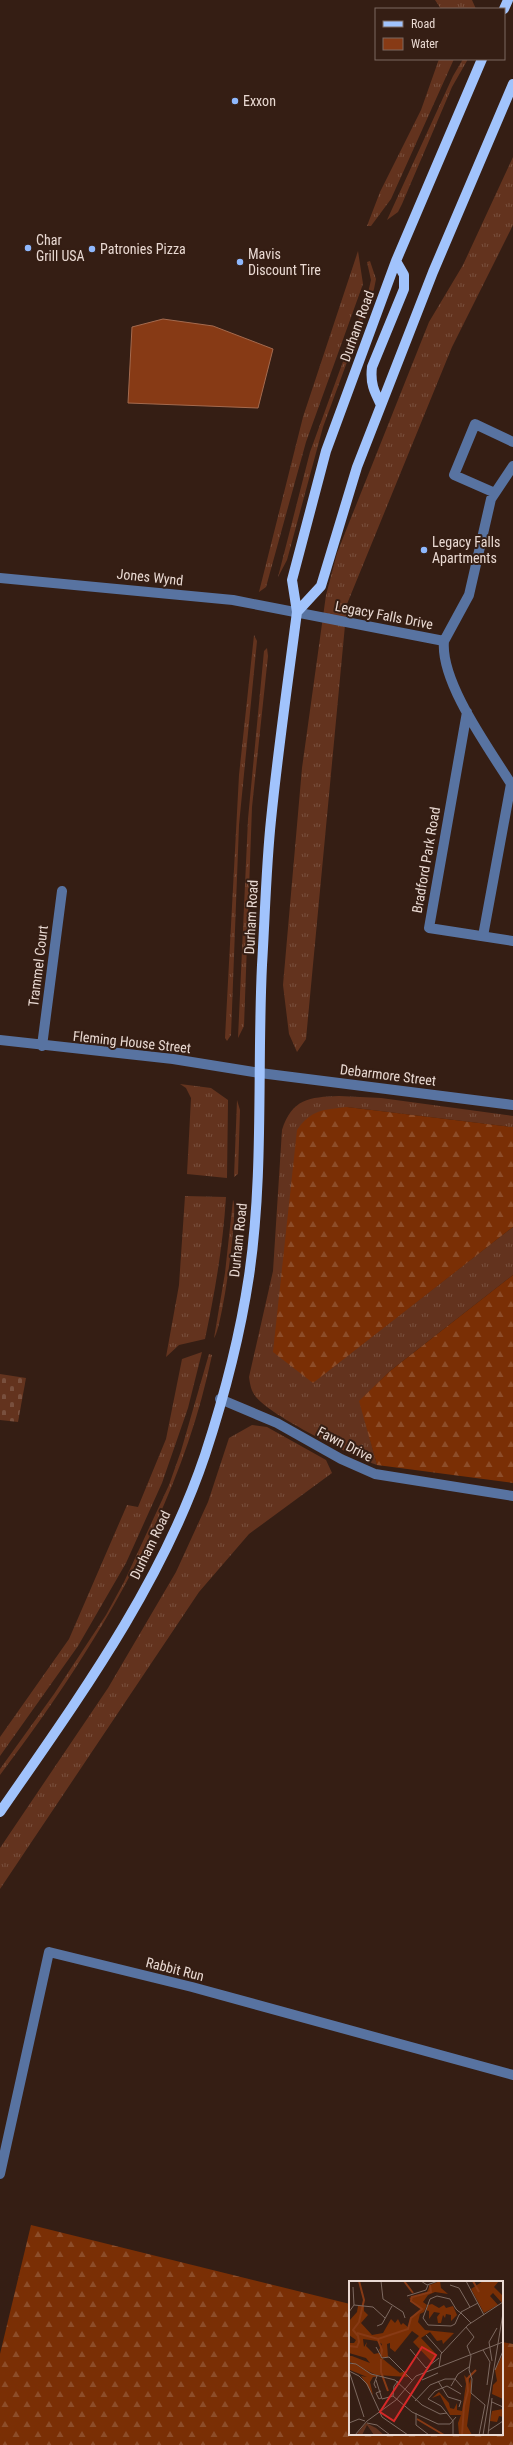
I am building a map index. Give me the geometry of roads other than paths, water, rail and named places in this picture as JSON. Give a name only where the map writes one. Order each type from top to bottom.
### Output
[{"type":"main road","name":"Durham Road","points":[[0,1812],[84,1690],[129,1618],[159,1562],[205,1455],[234,1350],[249,1276],[256,1194],[262,969],[271,822],[297,612],[292,580],[326,451],[396,262],[482,60]]},
{"type":"main road","points":[[297,612],[321,586],[347,497],[381,405],[433,272],[513,84]]},
{"type":"main road","points":[[381,405],[372,389],[370,379],[372,367],[404,290],[404,275],[396,262]]},
{"type":"street","points":[[495,493],[454,475],[475,424],[513,442]]},
{"type":"street","name":"Legacy Falls Drive","points":[[297,612],[444,641],[469,595],[491,499],[513,466]]},
{"type":"street","name":"Jones Wynd","points":[[0,578],[233,600],[297,612]]},
{"type":"street","points":[[444,641],[443,649],[449,674],[466,712],[512,786],[483,936]]},
{"type":"street","name":"Bradford Park Road","points":[[466,712],[429,928],[513,941]]},
{"type":"street","name":"Trammel Court","points":[[42,1046],[62,891]]},
{"type":"street","name":"Fleming House Street","points":[[0,1040],[42,1046],[173,1059],[260,1073]]},
{"type":"street","name":"Debarmore Street","points":[[260,1073],[513,1105]]},
{"type":"street","name":"Fawn Drive","points":[[220,1399],[277,1423],[341,1459],[375,1474],[513,1496]]},
{"type":"street","name":"Rabbit Run","points":[[0,2174],[49,1952],[192,1987],[513,2075]]},
{"type":"water","points":[[163,319],[213,326],[273,349],[258,408],[128,403],[132,327]]},
{"type":"place","name":"Exxon","points":[[235,101]]},
{"type":"place","name":"Char Grill USA","points":[[28,248]]},
{"type":"place","name":"Patronies Pizza","points":[[92,249]]},
{"type":"place","name":"Mavis Discount Tire","points":[[240,262]]},
{"type":"place","name":"Legacy Falls Apartments","points":[[424,550]]}]
